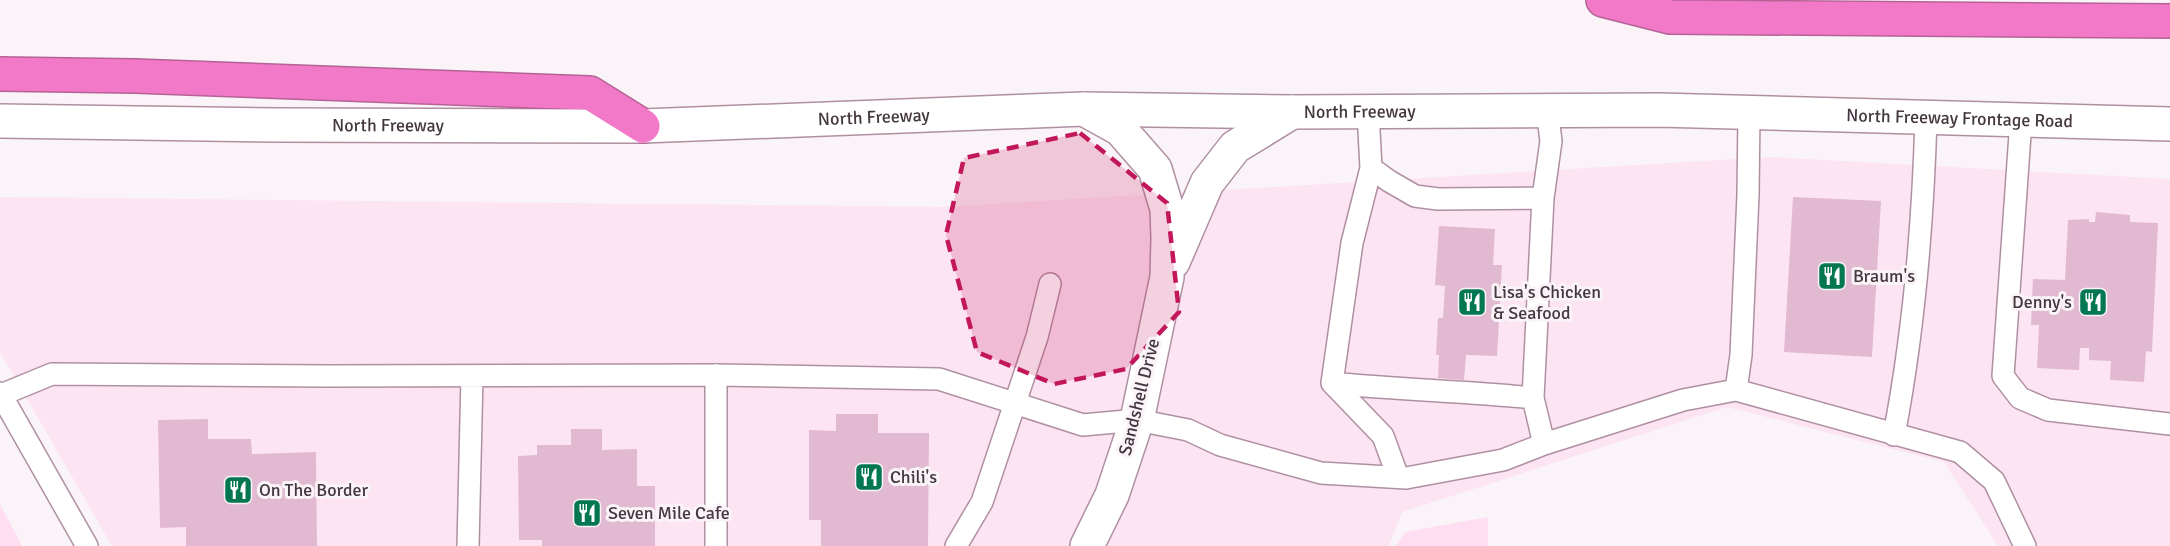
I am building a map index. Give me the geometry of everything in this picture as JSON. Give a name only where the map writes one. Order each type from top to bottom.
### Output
[{"type":"highway","points":[[1603,0],[1670,17],[2170,21]]},
{"type":"highway","points":[[0,74],[135,76],[590,93],[643,126]]},
{"type":"main road","name":"North Freeway","points":[[0,120],[279,125],[643,126],[1084,109],[1749,113]]},
{"type":"main road","name":"Sandshell Drive","points":[[1084,109],[1120,129],[1155,169],[1167,208],[1167,278]]},
{"type":"main road","name":"Sandshell Drive","points":[[1087,546],[1112,495],[1137,420],[1167,278],[1207,183],[1235,147],[1292,112]]},
{"type":"main road","name":"North Freeway Frontage Road","points":[[1749,113],[2170,124]]},
{"type":"lane","points":[[1544,444],[1533,398],[1543,198],[1551,141],[1547,110]]},
{"type":"lane","points":[[1332,383],[1353,243],[1371,168],[1368,112]]},
{"type":"lane","points":[[1736,390],[1742,355],[1749,113]]},
{"type":"lane","points":[[1894,435],[1904,384],[1912,322],[1924,173],[1926,117]]},
{"type":"lane","points":[[2021,120],[2003,376],[2020,398],[2048,410],[2170,424]]},
{"type":"lane","points":[[1371,168],[1389,182],[1415,196],[1438,199],[1543,198]]},
{"type":"lane","points":[[956,546],[982,502],[1037,337],[1050,284]]},
{"type":"lane","points":[[87,546],[1,394],[52,374],[716,375],[939,379],[1083,425],[1137,420],[1188,430],[1220,445],[1321,473],[1406,478],[1503,460],[1544,444],[1683,400],[1736,390],[1960,452],[1995,481],[2025,546]]},
{"type":"lane","points":[[716,375],[716,546]]},
{"type":"lane","points":[[468,546],[472,376]]},
{"type":"lane","points":[[1332,383],[1533,398]]},
{"type":"lane","points":[[1332,383],[1383,436],[1398,477]]},
{"type":"highlighted area","points":[[1080,133],[1167,203],[1179,312],[1126,369],[1054,384],[977,352],[946,235],[964,158]]},
{"type":"shaded area","points":[[1770,157],[2170,179],[2170,546],[1998,546],[1944,462],[1727,407],[1402,512],[1389,546],[112,546],[0,352],[0,197],[943,207]]},
{"type":"shaded area","points":[[0,504],[22,546],[0,546]]},
{"type":"shaded area","points":[[1488,517],[1488,546],[1396,546],[1405,532]]},
{"type":"building","name":"Braum's","points":[[1793,197],[1881,201],[1872,357],[1784,352]]},
{"type":"building","name":"Denny's","points":[[2096,212],[2130,215],[2130,222],[2158,223],[2152,352],[2146,351],[2144,382],[2110,380],[2111,361],[2089,360],[2089,348],[2080,348],[2079,370],[2037,368],[2039,325],[2031,325],[2033,279],[2065,280],[2068,220],[2089,219],[2089,222],[2095,222]]},
{"type":"building","name":"Lisa's Chicken & Seafood","points":[[1439,226],[1495,229],[1493,265],[1502,265],[1497,356],[1466,355],[1464,380],[1438,378],[1439,355],[1436,355],[1438,318],[1443,318],[1445,286],[1435,285]]},
{"type":"building","name":"Chili's","points":[[836,414],[878,414],[878,433],[929,433],[928,546],[821,546],[821,520],[809,520],[809,430],[836,431]]},
{"type":"building","name":"On The Border","points":[[208,419],[208,439],[251,439],[252,454],[316,452],[317,546],[186,546],[186,527],[160,528],[158,420]]},
{"type":"building","name":"Seven Mile Cafe","points":[[571,429],[602,429],[602,450],[637,449],[637,486],[655,486],[655,546],[542,546],[542,540],[519,540],[518,456],[537,455],[537,445],[571,445]]},
{"type":"place","name":"Braum's","points":[[1832,276]]},
{"type":"place","name":"Lisa's Chicken & Seafood","points":[[1472,302]]},
{"type":"place","name":"Denny's","points":[[2093,302]]},
{"type":"place","name":"Chili's","points":[[869,477]]},
{"type":"place","name":"On The Border","points":[[238,490]]},
{"type":"place","name":"Seven Mile Cafe","points":[[587,513]]}]
